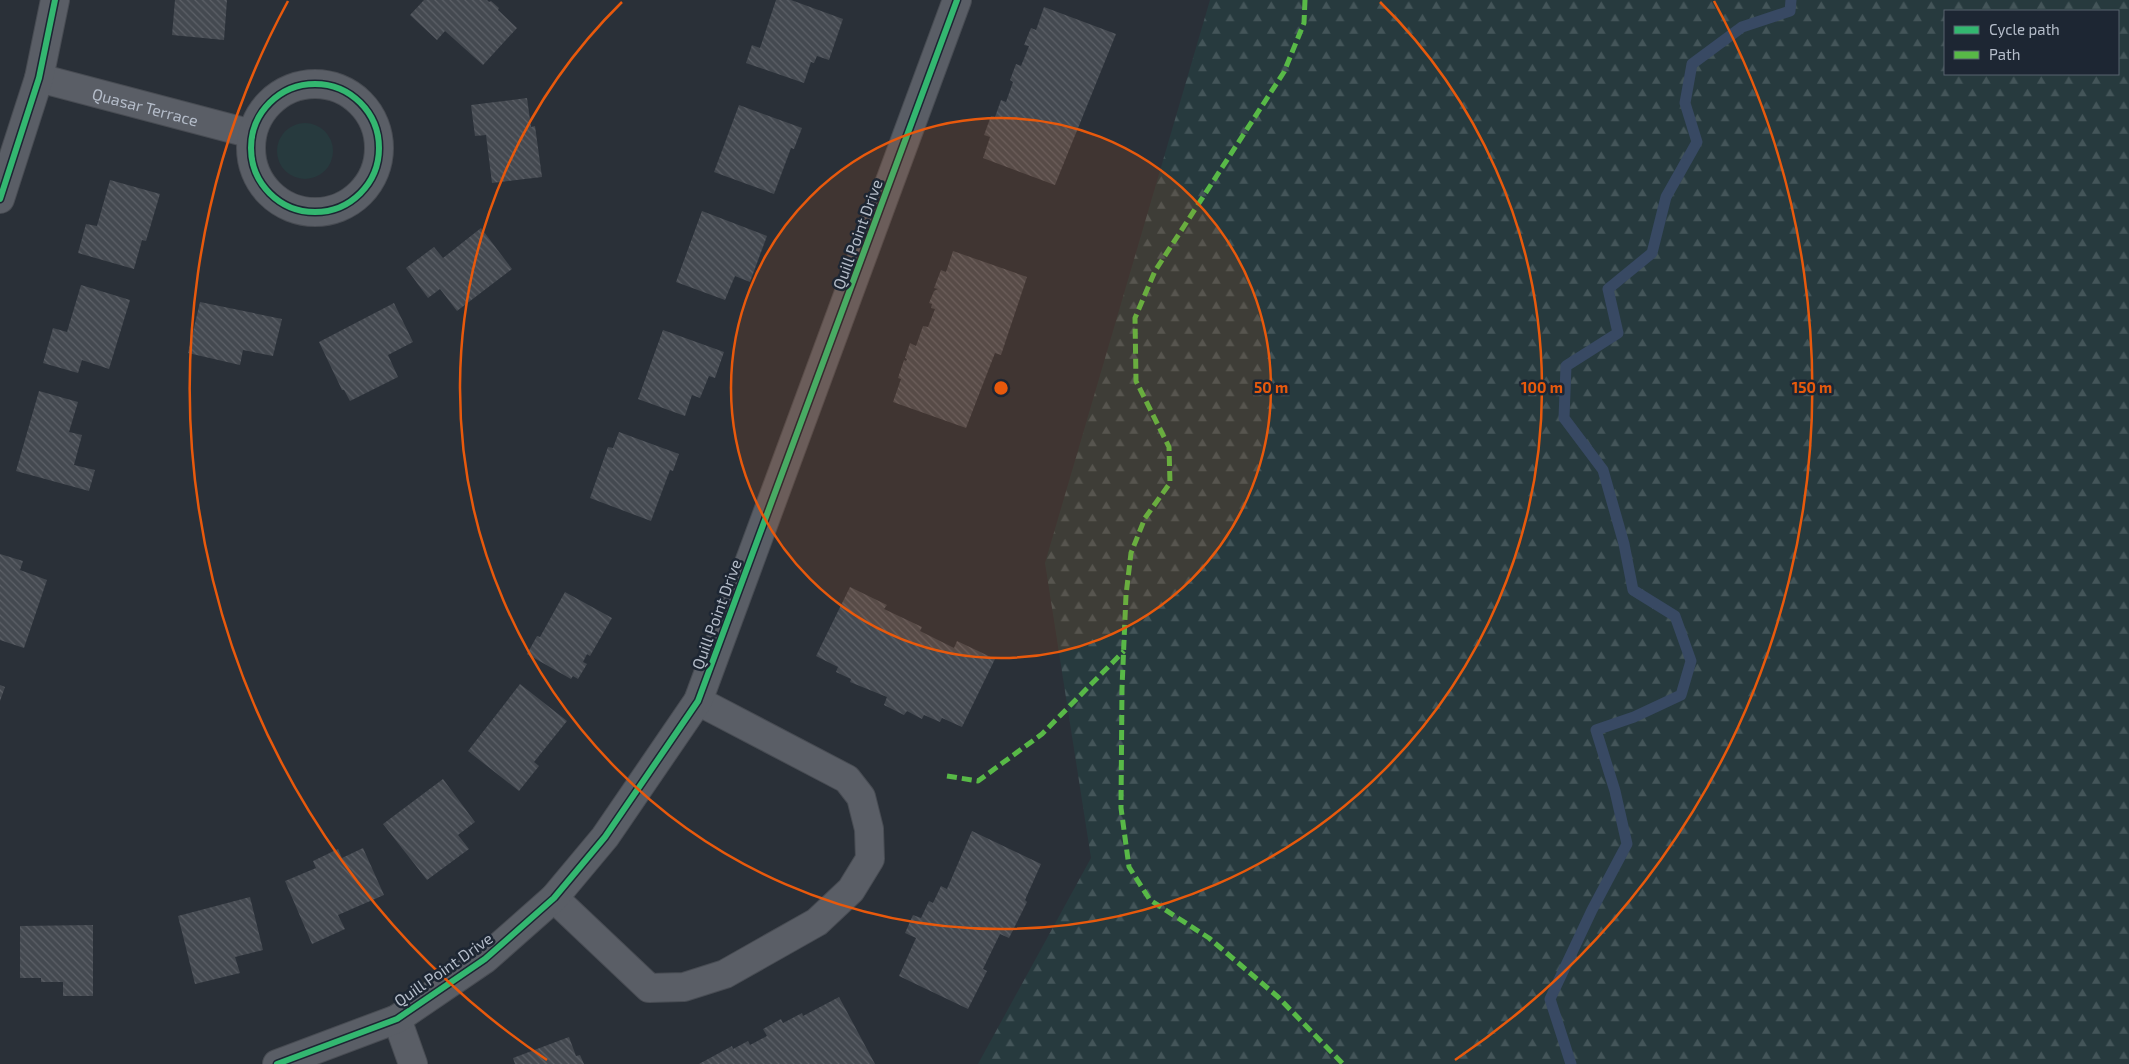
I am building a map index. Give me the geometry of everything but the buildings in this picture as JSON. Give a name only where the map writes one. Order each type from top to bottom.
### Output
[{"type":"street","points":[[0,199],[39,78],[54,0]]},
{"type":"street","name":"Quill Point Drive","points":[[277,1064],[397,1019],[485,959],[554,898],[605,837],[698,701],[957,0]]},
{"type":"street","name":"Quasar Terrace","points":[[39,78],[252,134]]},
{"type":"street","points":[[309,84],[329,85],[348,93],[363,105],[374,122],[379,142],[378,162],[370,182],[358,197],[340,208],[321,213],[300,212],[282,204],[266,191],[255,174],[250,154],[252,134],[259,115],[272,100],[289,89],[309,84]]},
{"type":"street","points":[[554,898],[649,988],[684,987],[724,974],[817,922],[851,890],[870,859],[869,829],[861,797],[847,779],[698,701]]},
{"type":"street","points":[[397,1019],[413,1064]]},
{"type":"green space","points":[[1210,0],[2129,0],[2129,1064],[978,1064],[1091,858],[1045,563]]},
{"type":"green space","points":[[300,123],[310,123],[325,131],[331,140],[333,151],[331,162],[325,171],[310,179],[300,179],[289,174],[282,167],[277,156],[277,146],[282,135],[289,128]]},
{"type":"waterway","points":[[1571,1064],[1550,999],[1592,910],[1627,844],[1615,791],[1596,730],[1634,717],[1681,695],[1691,661],[1675,616],[1633,590],[1624,544],[1603,470],[1564,418],[1566,366],[1618,333],[1608,289],[1652,253],[1666,197],[1697,142],[1685,103],[1692,64],[1742,27],[1790,11],[1791,0]]},
{"type":"marked path","points":[[1305,0],[1304,23],[1284,72],[1155,271],[1135,318],[1136,381],[1169,447],[1170,483],[1145,518],[1131,553],[1126,595],[1122,688],[1121,808],[1129,867],[1150,900],[1209,938],[1278,997],[1343,1064]]},
{"type":"marked path","points":[[947,776],[978,781],[1042,734],[1124,651]]},
{"type":"cycle path","points":[[0,199],[39,78],[55,0]]},
{"type":"cycle path","points":[[277,1064],[397,1019],[485,959],[554,898],[605,837],[698,701],[957,0]]},
{"type":"cycle path","points":[[315,84],[328,85],[340,89],[360,103],[374,123],[378,135],[379,148],[378,161],[374,173],[360,193],[340,207],[328,211],[315,212],[302,211],[290,207],[270,193],[256,173],[252,161],[251,148],[252,135],[256,123],[270,103],[290,89],[302,85],[315,84]]}]
